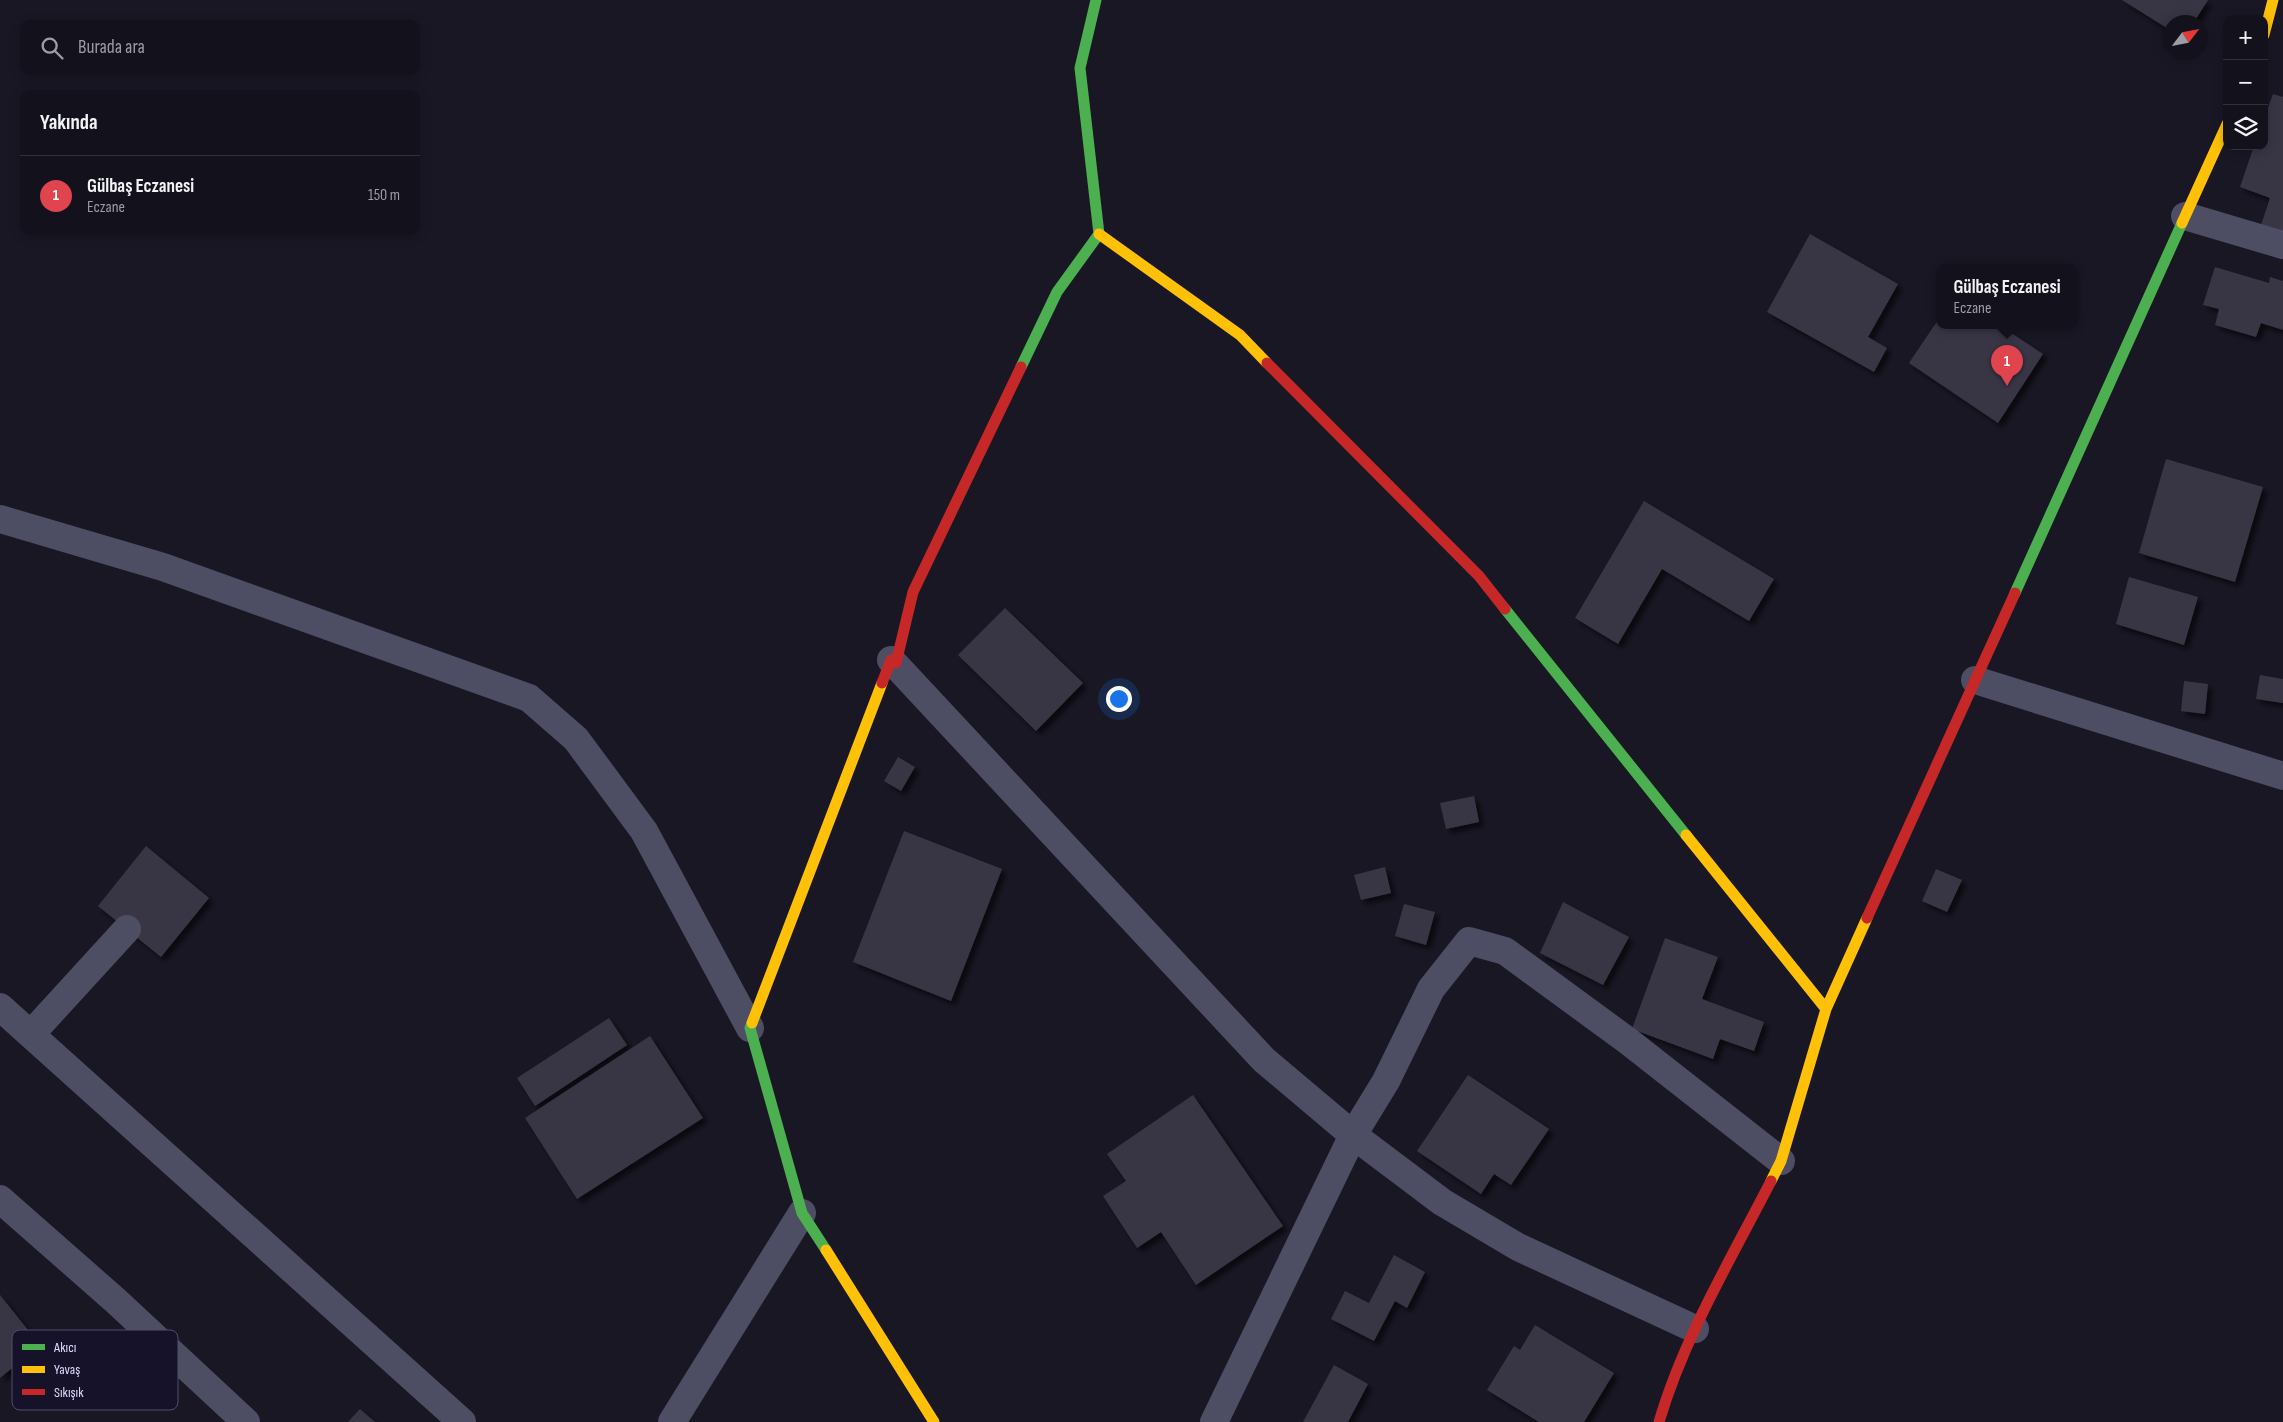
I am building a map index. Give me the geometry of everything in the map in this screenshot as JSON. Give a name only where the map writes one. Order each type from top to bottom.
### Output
[{"type":"street","points":[[891,660],[896,663],[913,592],[1057,292],[1099,234],[1080,68],[1096,0]]},
{"type":"street","points":[[2268,19],[2273,0]]},
{"type":"street","points":[[1664,1421],[1665,1402],[1695,1329],[1781,1161],[1826,1008],[2223,133]]},
{"type":"street","points":[[2185,216],[2283,245]]},
{"type":"street","points":[[1099,234],[1240,335],[1479,576],[1826,1008]]},
{"type":"street","points":[[0,520],[163,567],[529,698],[576,739],[644,831],[750,1028],[802,1213],[934,1422]]},
{"type":"street","points":[[750,1028],[891,660]]},
{"type":"street","points":[[891,660],[1264,1060],[1353,1135],[1442,1202],[1518,1247],[1695,1329]]},
{"type":"street","points":[[1975,680],[2283,776]]},
{"type":"street","points":[[31,1034],[127,929]]},
{"type":"street","points":[[1214,1422],[1353,1135],[1386,1081],[1431,989],[1469,941],[1505,951],[1628,1041],[1781,1161]]},
{"type":"street","points":[[0,1006],[462,1422]]},
{"type":"street","points":[[0,1199],[148,1330]]},
{"type":"street","points":[[672,1422],[802,1213]]},
{"type":"street","points":[[178,1358],[246,1422]]},
{"type":"building","points":[[2122,0],[2208,0],[2198,15],[2163,15],[2163,26]]},
{"type":"building","points":[[2273,94],[2283,97],[2283,235],[2260,228],[2270,198],[2240,187],[2253,150],[2268,150],[2268,107]]},
{"type":"building","points":[[1810,234],[1898,284],[1868,337],[1887,348],[1874,372],[1767,312]]},
{"type":"building","points":[[2215,267],[2269,283],[2270,277],[2283,281],[2283,330],[2261,323],[2256,337],[2215,325],[2219,309],[2203,305]]},
{"type":"building","points":[[1936,323],[1936,329],[2005,329],[2043,354],[1998,423],[1909,363]]},
{"type":"building","points":[[2166,459],[2263,487],[2235,582],[2139,553]]},
{"type":"building","points":[[1644,501],[1774,579],[1749,621],[1662,569],[1618,644],[1575,618]]},
{"type":"building","points":[[2129,577],[2198,597],[2184,645],[2116,624]]},
{"type":"building","points":[[1005,608],[1083,683],[1036,731],[958,655]]},
{"type":"building","points":[[2260,675],[2283,679],[2283,703],[2256,699]]},
{"type":"building","points":[[2184,681],[2208,684],[2205,714],[2181,711]]},
{"type":"building","points":[[898,757],[915,767],[901,791],[884,781]]},
{"type":"building","points":[[1474,796],[1479,822],[1446,829],[1440,803]]},
{"type":"building","points":[[904,831],[1002,869],[951,1001],[853,962]]},
{"type":"building","points":[[146,846],[209,898],[161,957],[98,906]]},
{"type":"building","points":[[1385,867],[1391,893],[1361,900],[1354,875]]},
{"type":"building","points":[[1936,869],[1962,880],[1947,912],[1922,901]]},
{"type":"building","points":[[1563,902],[1629,937],[1603,985],[1540,953]]},
{"type":"building","points":[[1404,904],[1435,912],[1426,945],[1395,936]]},
{"type":"building","points":[[1665,938],[1718,957],[1702,999],[1764,1022],[1754,1051],[1720,1039],[1713,1059],[1632,1029]]},
{"type":"building","points":[[609,1018],[627,1045],[535,1106],[517,1078]]},
{"type":"building","points":[[650,1036],[703,1118],[577,1199],[525,1118]]},
{"type":"building","points":[[1468,1075],[1549,1129],[1511,1185],[1494,1174],[1481,1194],[1417,1151]]},
{"type":"building","points":[[1193,1095],[1283,1226],[1196,1285],[1161,1232],[1137,1248],[1103,1196],[1126,1181],[1107,1154]]},
{"type":"building","points":[[1394,1255],[1425,1272],[1407,1308],[1395,1301],[1374,1341],[1331,1319],[1345,1291],[1369,1303]]},
{"type":"building","points":[[0,1295],[28,1330],[12,1330],[12,1368],[0,1378]]},
{"type":"building","points":[[1535,1325],[1614,1373],[1584,1422],[1539,1422],[1487,1390],[1514,1346],[1520,1350]]},
{"type":"building","points":[[1334,1365],[1368,1384],[1348,1422],[1303,1422]]},
{"type":"building","points":[[360,1409],[375,1422],[348,1422]]},
{"type":"traffic: fast","points":[[1021,367],[1057,292],[1099,234],[1080,68],[1096,0]]},
{"type":"traffic: fast","points":[[2015,593],[2182,223]]},
{"type":"traffic: fast","points":[[1505,609],[1686,835]]},
{"type":"traffic: fast","points":[[752,1023],[750,1028],[802,1213],[826,1250]]},
{"type":"traffic: slow","points":[[2268,19],[2273,0]]},
{"type":"traffic: slow","points":[[2182,223],[2223,133]]},
{"type":"traffic: slow","points":[[1099,234],[1240,335],[1267,363]]},
{"type":"traffic: slow","points":[[752,1023],[882,683]]},
{"type":"traffic: slow","points":[[1686,835],[1826,1009]]},
{"type":"traffic: slow","points":[[1771,1181],[1781,1161],[1826,1009],[1867,918]]},
{"type":"traffic: slow","points":[[826,1250],[934,1422]]},
{"type":"traffic: jam","points":[[1267,363],[1479,576],[1505,609]]},
{"type":"traffic: jam","points":[[882,683],[891,660],[896,663],[913,592],[1021,367]]},
{"type":"traffic: jam","points":[[1867,918],[2015,593]]},
{"type":"traffic: jam","points":[[1659,1422],[1681,1359],[1709,1299],[1771,1181]]},
{"type":"place","name":"Gülbaş Eczanesi","points":[[2007,386]]}]
